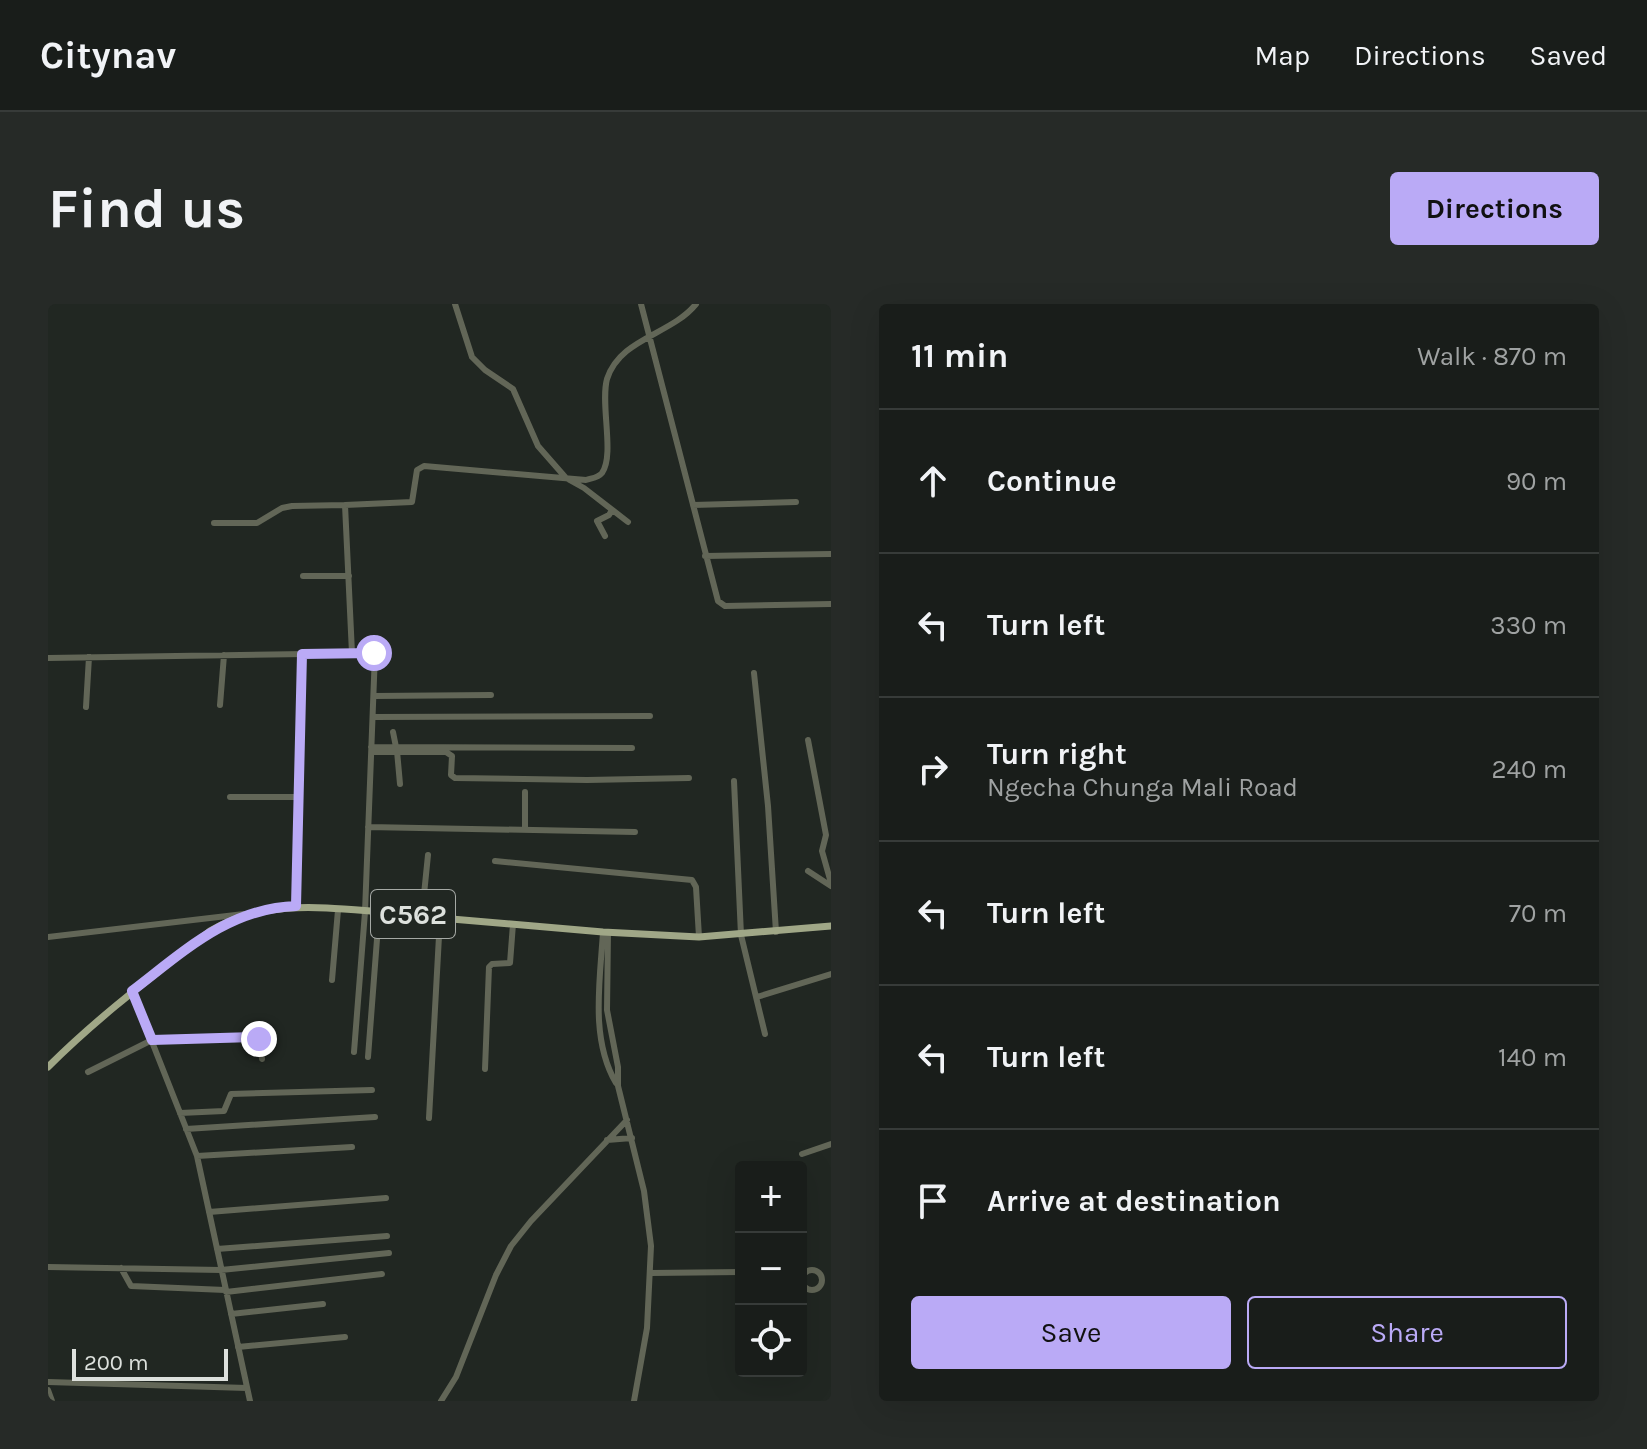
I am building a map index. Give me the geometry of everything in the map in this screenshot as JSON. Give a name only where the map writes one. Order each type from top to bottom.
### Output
[{"type":"main road","name":"C562","points":[[48,1067],[132,991],[210,931],[248,914],[296,906],[699,937],[831,926]]},
{"type":"street","points":[[455,304],[472,357],[513,389],[538,446],[566,478],[628,522]]},
{"type":"street","points":[[641,304],[652,336],[718,601],[722,605],[831,604]]},
{"type":"street","points":[[214,523],[257,523],[282,508],[292,506],[412,502],[420,466],[596,478],[604,470],[608,457],[604,395],[608,375],[621,354],[680,320],[696,304]]},
{"type":"street","points":[[693,505],[796,502]]},
{"type":"street","points":[[345,505],[352,653]]},
{"type":"street","points":[[605,536],[597,521],[612,510]]},
{"type":"street","points":[[705,556],[831,554]]},
{"type":"street","points":[[303,576],[349,576]]},
{"type":"street","points":[[296,906],[302,654]]},
{"type":"street","points":[[220,705],[224,655]]},
{"type":"street","points":[[48,658],[376,655],[365,912],[354,1052]]},
{"type":"street","points":[[86,707],[89,657]]},
{"type":"street","points":[[754,673],[768,806],[776,932]]},
{"type":"street","points":[[374,696],[491,695]]},
{"type":"street","points":[[373,717],[650,716]]},
{"type":"street","points":[[393,732],[400,784]]},
{"type":"street","points":[[808,740],[828,841],[822,851],[831,884]]},
{"type":"street","points":[[371,749],[632,748]]},
{"type":"street","points":[[396,749],[450,754],[451,775],[455,778],[689,778]]},
{"type":"street","points":[[734,781],[741,935],[765,1034]]},
{"type":"street","points":[[525,792],[525,830]]},
{"type":"street","points":[[230,797],[298,797]]},
{"type":"street","points":[[368,827],[635,832]]},
{"type":"street","points":[[422,914],[428,855]]},
{"type":"street","points":[[495,861],[692,880],[696,887],[699,937]]},
{"type":"street","points":[[808,871],[831,884]]},
{"type":"street","points":[[332,980],[338,910]]},
{"type":"street","points":[[368,1057],[379,913]]},
{"type":"street","points":[[48,937],[248,914]]},
{"type":"street","points":[[429,1118],[440,918]]},
{"type":"street","points":[[485,1069],[489,967],[510,963],[513,924]]},
{"type":"street","points":[[605,932],[600,1027],[608,1068],[618,1086],[644,1191],[651,1273],[647,1328],[634,1401]]},
{"type":"street","points":[[757,997],[831,974]]},
{"type":"street","points":[[132,991],[197,1156],[250,1401]]},
{"type":"street","points":[[88,1072],[152,1040],[257,1038],[262,1059]]},
{"type":"street","points":[[180,1113],[224,1111],[231,1094],[372,1090]]},
{"type":"street","points":[[186,1129],[375,1117]]},
{"type":"street","points":[[441,1401],[456,1377],[496,1275],[511,1246],[627,1120]]},
{"type":"street","points":[[607,1140],[632,1138]]},
{"type":"street","points":[[802,1154],[831,1144]]},
{"type":"street","points":[[197,1156],[352,1147]]},
{"type":"street","points":[[209,1212],[386,1198]]},
{"type":"street","points":[[217,1249],[387,1236]]},
{"type":"street","points":[[48,1267],[221,1270],[389,1253]]},
{"type":"street","points":[[121,1268],[131,1286],[226,1291],[382,1274]]},
{"type":"street","points":[[651,1273],[735,1272]]},
{"type":"street","points":[[231,1314],[323,1304]]},
{"type":"street","points":[[238,1347],[345,1337]]},
{"type":"street","points":[[48,1382],[247,1388]]},
{"type":"street","points":[[48,1390],[52,1401]]},
{"type":"route","points":[[259,1039],[152,1040],[132,991],[222,924],[262,910],[296,906],[302,654],[374,653]]}]
